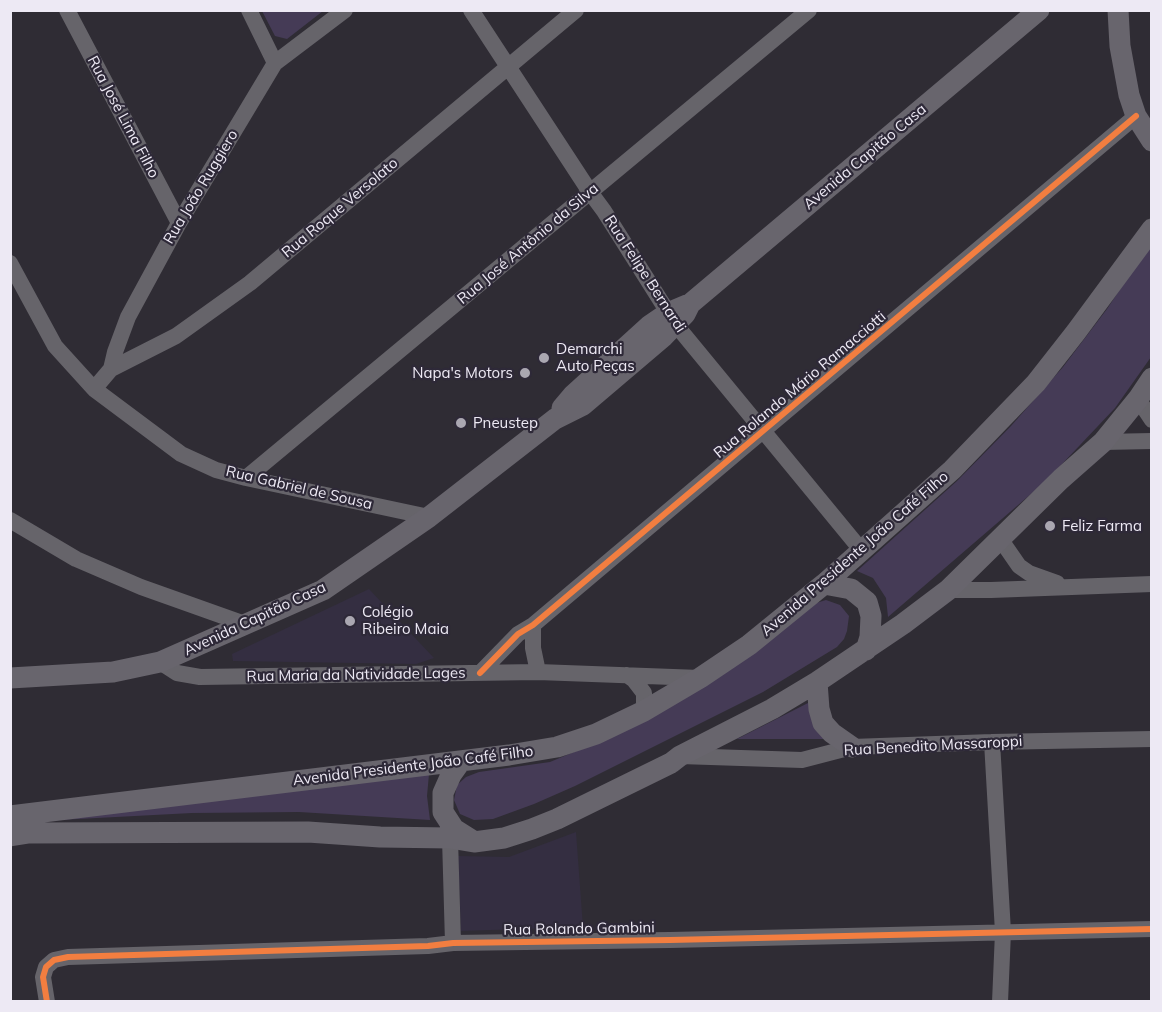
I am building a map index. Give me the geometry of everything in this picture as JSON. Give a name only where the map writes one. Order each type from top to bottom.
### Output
[{"type":"main road","name":"Avenida Capitão Casa","points":[[10,678],[113,672],[160,662],[323,590],[429,517],[555,419],[573,395],[649,326],[672,319],[1039,10]]},
{"type":"main road","points":[[1118,10],[1120,46],[1129,94],[1136,116],[1152,141]]},
{"type":"main road","name":"Avenida Presidente João Café Filho","points":[[10,816],[461,761],[557,747],[596,734],[644,711],[700,678],[749,645],[824,584],[952,470],[1036,383],[1152,229]]},
{"type":"main road","points":[[10,836],[29,833],[308,832],[380,837],[450,837],[474,842],[504,838],[557,819],[671,763],[680,756],[772,709],[866,650],[948,590],[1001,540],[1060,478],[1103,442],[1152,378]]},
{"type":"main road","points":[[824,584],[851,589],[867,602],[871,616],[870,637],[866,650]]},
{"type":"main road","points":[[817,682],[819,710],[824,723],[852,747]]},
{"type":"main road","points":[[461,761],[451,775],[443,793],[443,812],[454,829],[474,842]]},
{"type":"street","name":"Rua José Lima Filho","points":[[67,10],[179,223]]},
{"type":"street","points":[[249,10],[275,63],[345,10]]},
{"type":"street","name":"Rua Felipe Bernardi","points":[[471,10],[604,211],[672,319],[862,550]]},
{"type":"street","name":"Rua Roque Versolato","points":[[94,388],[111,369],[176,336],[250,283],[576,10]]},
{"type":"street","name":"Rua José Antônio da Silva","points":[[246,478],[809,10]]},
{"type":"street","name":"Rua João Ruggiero","points":[[111,369],[128,317],[179,223],[275,63]]},
{"type":"street","name":"Rua Rolando Mário Ramacciotti","points":[[480,673],[507,643],[532,626],[1136,116]]},
{"type":"street","name":"Rua Gabriel de Sousa","points":[[10,263],[55,346],[94,388],[181,454],[216,470],[246,478],[429,517]]},
{"type":"street","points":[[1138,399],[1152,420]]},
{"type":"street","points":[[1103,442],[1152,441]]},
{"type":"street","points":[[10,520],[76,559],[141,587],[245,624]]},
{"type":"street","points":[[1001,540],[1019,566],[1029,573],[1070,587]]},
{"type":"street","points":[[948,590],[991,591],[1152,584]]},
{"type":"street","points":[[532,626],[537,672]]},
{"type":"street","name":"Rua Maria da Natividade Lages","points":[[160,662],[177,673],[200,677],[537,672],[700,678]]},
{"type":"street","points":[[627,675],[644,693],[644,711]]},
{"type":"street","name":"Rua Benedito Massaroppi","points":[[680,756],[802,760],[852,747],[1152,738]]},
{"type":"street","points":[[992,742],[1003,932],[1000,1002]]},
{"type":"street","points":[[450,837],[453,943]]},
{"type":"street","name":"Rua Rolando Gambini","points":[[47,1002],[43,977],[46,967],[54,960],[68,957],[428,946],[453,943],[1152,929]]},
{"type":"shaded area","points":[[262,11],[323,11],[287,39],[275,36]]},
{"type":"shaded area","points":[[1151,242],[1151,357],[1115,408],[1046,481],[888,617],[886,598],[873,578],[857,571],[957,481],[1011,426],[1063,367],[1107,309]]},
{"type":"shaded area","name":"Colégio Ribeiro Maia","points":[[369,589],[434,658],[416,664],[233,661],[232,654]]},
{"type":"shaded area","points":[[826,600],[840,605],[849,616],[844,639],[837,647],[763,692],[575,786],[534,804],[493,819],[474,820],[460,814],[454,800],[457,785],[466,777],[479,772],[550,762],[629,729],[813,604]]},
{"type":"shaded area","points":[[810,702],[825,739],[737,739]]},
{"type":"shaded area","points":[[429,774],[427,796],[430,820],[299,812],[192,813],[21,822]]},
{"type":"shaded area","points":[[576,832],[583,927],[461,931],[458,856],[509,857]]},
{"type":"cycle path","points":[[480,673],[518,634],[533,625],[1136,116]]},
{"type":"cycle path","points":[[47,1002],[43,977],[46,967],[54,960],[68,957],[428,946],[453,943],[1152,929]]},
{"type":"place","name":"Demarchi Auto Peças","points":[[544,358]]},
{"type":"place","name":"Napa's Motors","points":[[525,373]]},
{"type":"place","name":"Pneustep","points":[[461,423]]},
{"type":"place","name":"Feliz Farma","points":[[1050,526]]},
{"type":"place","name":"Colégio Ribeiro Maia","points":[[350,621]]}]
